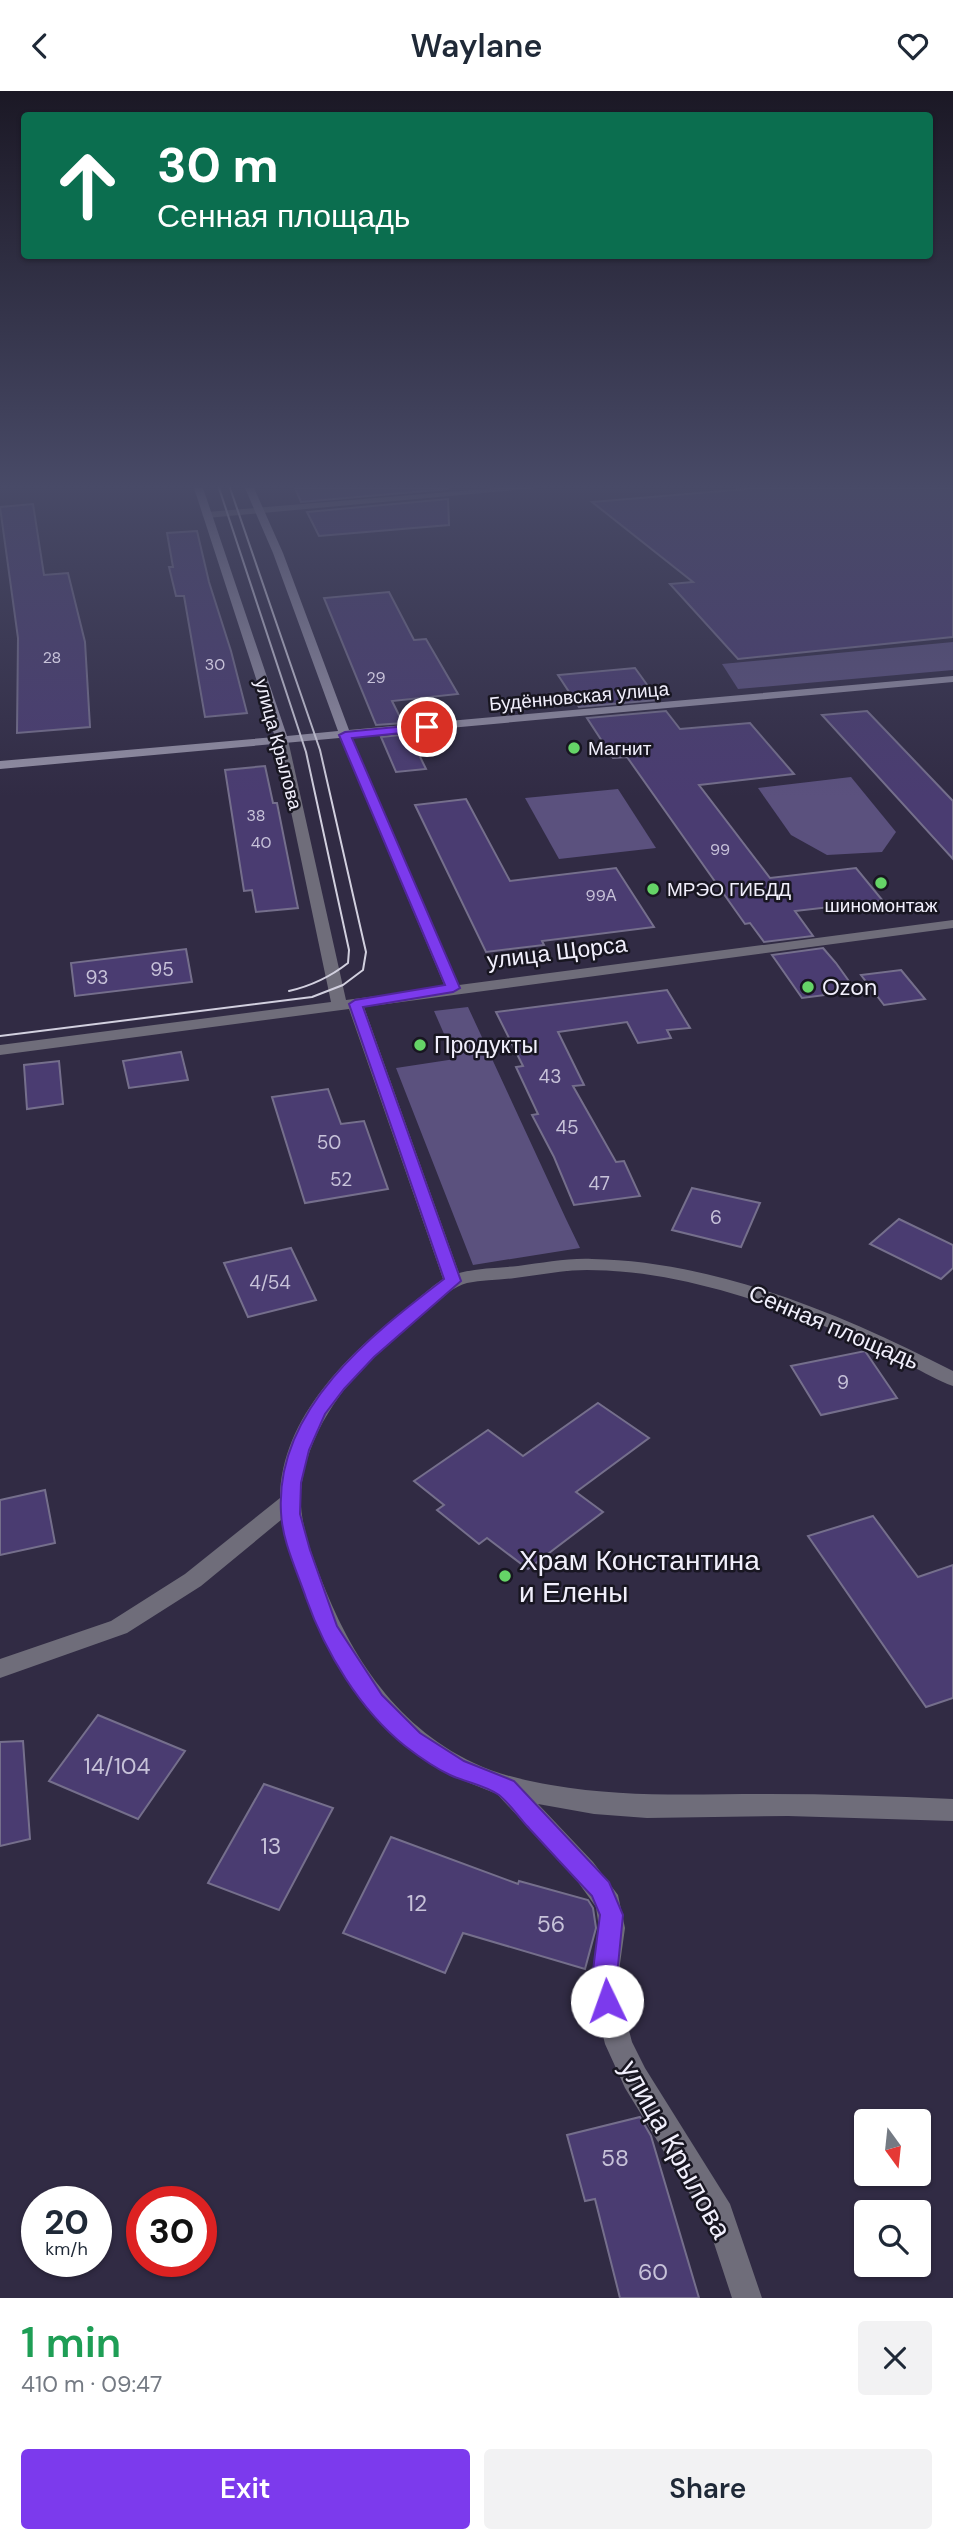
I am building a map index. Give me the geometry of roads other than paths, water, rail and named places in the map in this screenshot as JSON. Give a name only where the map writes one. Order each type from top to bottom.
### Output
[{"type":"street","name":"улица Крылова","points":[[232,591],[282,740],[348,1005],[453,1281]]},
{"type":"street","points":[[292,591],[345,735],[453,988]]},
{"type":"street","name":"Будённовская улица","points":[[0,765],[953,680]]},
{"type":"street","name":"улица Щорса","points":[[0,1050],[953,924]]},
{"type":"street","name":"Сенная площадь","points":[[953,1379],[862,1334],[808,1312],[739,1287],[689,1276],[614,1265],[573,1264],[453,1281],[406,1317],[338,1384],[317,1412],[300,1450],[291,1483],[290,1501],[290,1514],[300,1550],[327,1629],[374,1701],[413,1739],[456,1768],[506,1788],[607,1805],[953,1810]]},
{"type":"street","points":[[0,1669],[119,1627],[193,1580],[290,1501]]},
{"type":"street","name":"улица Крылова","points":[[506,1788],[592,1880],[608,1903],[612,1928],[606,1952],[604,1986],[619,2044],[635,2078],[719,2215],[747,2298]]},
{"type":"tram line","points":[[253,591],[306,752],[349,950],[348,963],[341,968],[320,980],[289,991]]},
{"type":"tram line","points":[[0,1036],[312,997],[343,985],[363,970],[366,952],[320,750],[265,591]]},
{"type":"place","name":"Магнит","points":[[574,748]]},
{"type":"place","name":"шиномонтаж","points":[[881,883]]},
{"type":"place","name":"МРЭО ГИБДД","points":[[653,889]]},
{"type":"place","name":"Ozon","points":[[808,987]]},
{"type":"place","name":"Продукты","points":[[420,1045]]},
{"type":"place","name":"Храм Константина и Елены","points":[[505,1576]]}]
